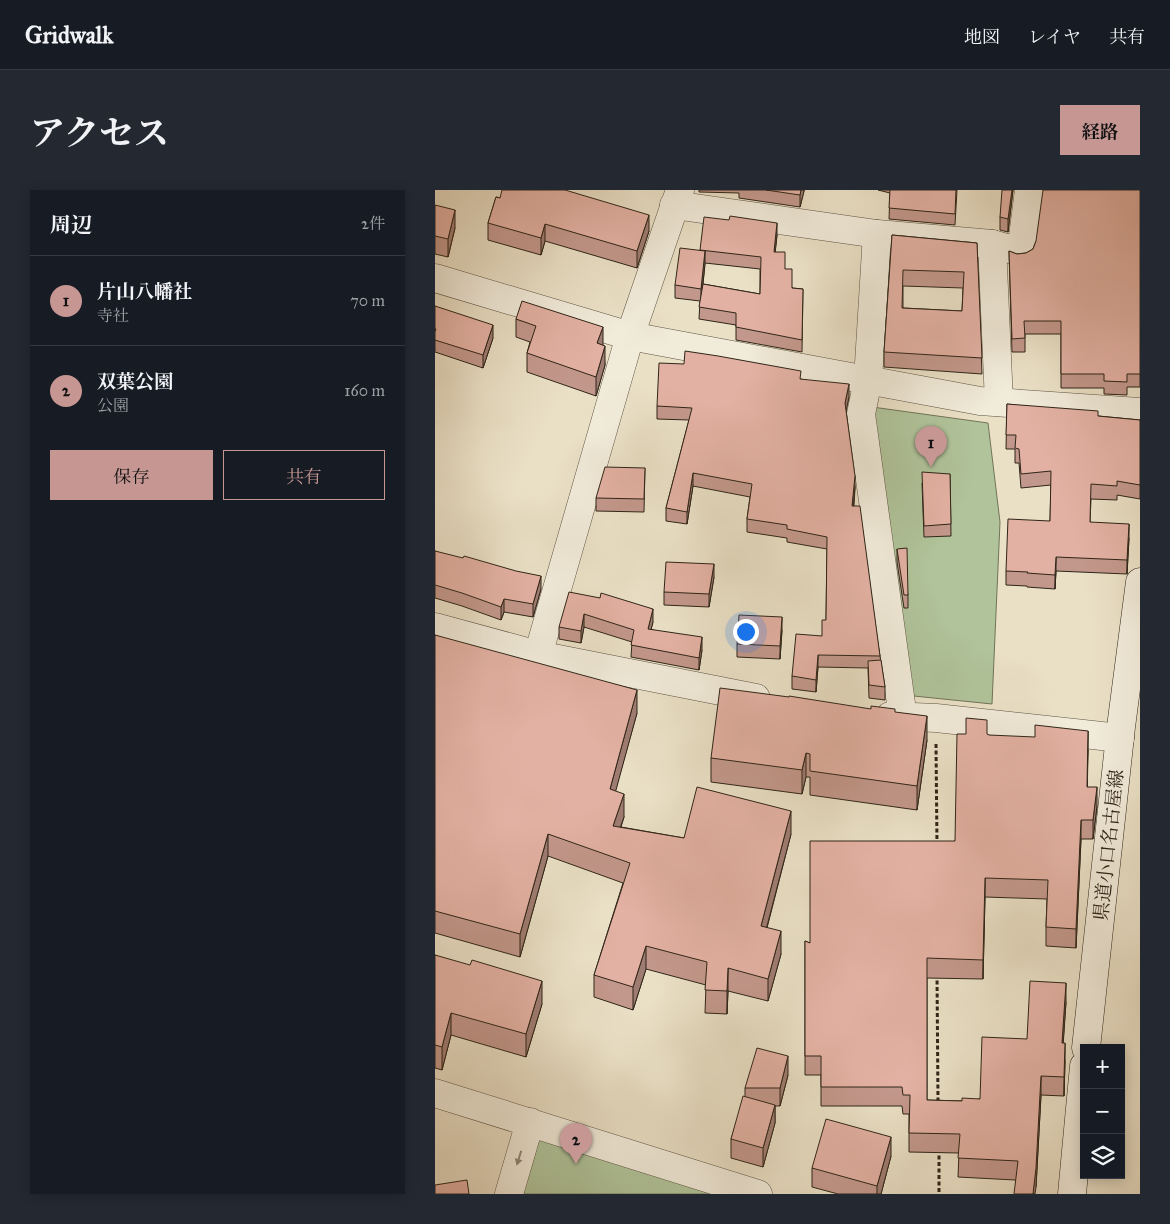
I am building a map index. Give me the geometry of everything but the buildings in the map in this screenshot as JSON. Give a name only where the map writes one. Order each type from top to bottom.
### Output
[{"type":"street","points":[[539,655],[630,336],[677,197],[877,234],[992,244],[1021,252],[1029,190]]},
{"type":"street","points":[[877,234],[868,380],[861,414],[903,718]]},
{"type":"street","points":[[992,244],[999,402]]},
{"type":"street","points":[[435,278],[630,336],[980,401],[1140,412]]},
{"type":"street","name":"県道小口名古屋線","points":[[1086,1044],[1120,738],[1140,582]]},
{"type":"street","points":[[435,627],[539,655],[781,702]]},
{"type":"street","points":[[866,714],[903,718],[936,718],[1120,738]]},
{"type":"street","points":[[1072,1194],[1082,1089]]},
{"type":"street","points":[[435,1093],[758,1194]]},
{"type":"street","points":[[509,1194],[530,1122]]},
{"type":"path","points":[[936,718],[937,847]]},
{"type":"path","points":[[937,966],[938,1105]]},
{"type":"path","points":[[939,1144],[939,1194]]},
{"type":"green space","points":[[865,406],[988,423],[1000,522],[992,704],[904,695]]},
{"type":"green space","points":[[534,1134],[718,1194],[517,1194]]},
{"type":"place","name":"片山八幡社","points":[[931,467]]},
{"type":"place","name":"双葉公園","points":[[576,1164]]}]
